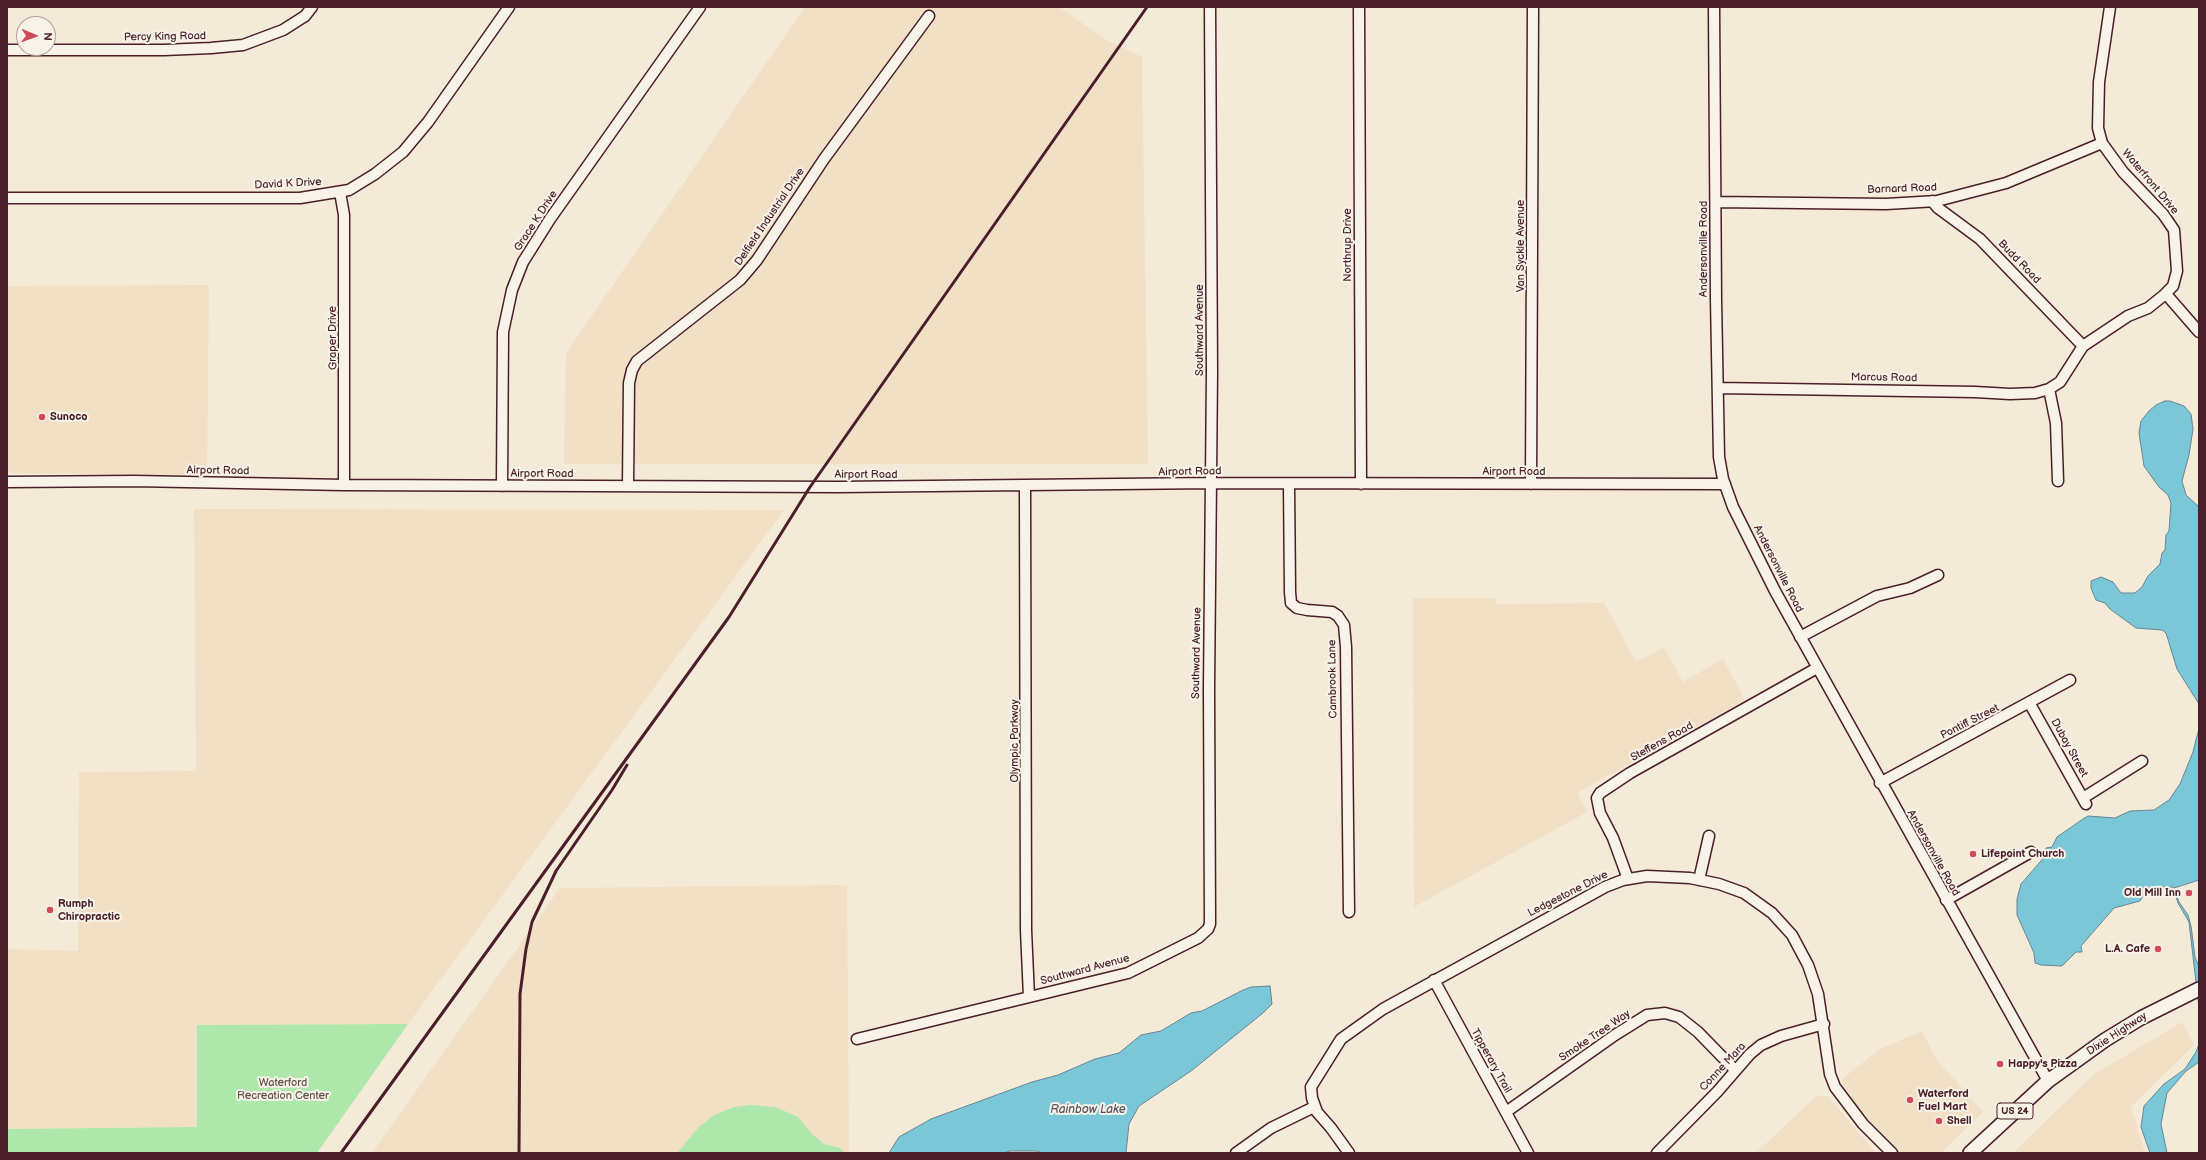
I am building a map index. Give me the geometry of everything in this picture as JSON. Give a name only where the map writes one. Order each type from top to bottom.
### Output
[{"type":"main road","name":"Dixie Highway","points":[[1970,1153],[2048,1081],[2123,1029],[2151,1012],[2195,990]]},
{"type":"street","name":"Percy King Road","points":[[7,50],[164,50],[211,48],[244,44],[283,30],[305,16],[312,7]]},
{"type":"street","name":"David K Drive","points":[[7,198],[300,198],[349,190],[375,174],[403,152],[428,122],[509,7]]},
{"type":"street","name":"Grace K Drive","points":[[502,486],[503,332],[505,315],[512,290],[523,262],[550,219],[700,7]]},
{"type":"street","name":"Southward Avenue","points":[[857,1039],[1128,973],[1198,938],[1208,929],[1210,924],[1210,7]]},
{"type":"street","name":"Northrup Drive","points":[[1359,7],[1361,484]]},
{"type":"street","name":"Van Syckle Avenue","points":[[1531,484],[1533,7]]},
{"type":"street","name":"Andersonville Road","points":[[1714,7],[1719,457],[1725,484],[1733,507],[1800,637],[1880,783],[2048,1081]]},
{"type":"street","name":"Waterfront Drive","points":[[2050,389],[2060,382],[2083,346],[2128,316],[2148,308],[2166,294],[2173,286],[2177,271],[2174,230],[2163,214],[2123,172],[2102,143],[2098,128],[2099,82],[2110,7]]},
{"type":"street","name":"Delfield Industrial Drive","points":[[628,486],[629,383],[636,361],[660,341],[718,299],[744,275],[757,260],[824,159],[929,16]]},
{"type":"street","name":"Barnard Road","points":[[1716,202],[1886,204],[1932,201],[2006,182],[2102,143]]},
{"type":"street","name":"Graper Drive","points":[[340,192],[344,215],[344,485]]},
{"type":"street","name":"Budd Road","points":[[1932,201],[1938,208],[1980,239],[2083,346]]},
{"type":"street","points":[[2166,294],[2199,332]]},
{"type":"street","name":"Marcus Road","points":[[1718,388],[1975,392],[2010,394],[2035,393],[2050,389]]},
{"type":"street","points":[[2050,389],[2056,423],[2058,481]]},
{"type":"street","name":"Airport Road","points":[[7,482],[134,481],[502,486],[1025,485],[1211,483],[1725,484]]},
{"type":"street","name":"Cambrook Lane","points":[[1289,484],[1290,592],[1292,603],[1297,608],[1332,612],[1338,616],[1344,625],[1346,647],[1349,912]]},
{"type":"street","name":"Olympic Parkway","points":[[1025,485],[1026,930],[1029,996]]},
{"type":"street","points":[[1800,637],[1877,596],[1910,588],[1938,575]]},
{"type":"street","name":"Steffens Road","points":[[1628,880],[1612,838],[1600,813],[1596,798],[1600,793],[1630,773],[1817,668]]},
{"type":"street","name":"Pontiff Street","points":[[1880,783],[2030,704],[2070,680]]},
{"type":"street","name":"Dubay Street","points":[[2030,704],[2084,801],[2142,761]]},
{"type":"street","points":[[1699,880],[1709,836]]},
{"type":"street","points":[[1946,900],[2031,852]]},
{"type":"street","name":"Ledgestone Drive","points":[[1314,1107],[1311,1087],[1341,1039],[1383,1009],[1605,887],[1628,880],[1655,876],[1699,880],[1719,884],[1744,893],[1772,913],[1792,935],[1808,965],[1818,994],[1824,1024],[1828,1068],[1835,1087],[1850,1108],[1892,1153]]},
{"type":"street","name":"Tipperary Trail","points":[[1434,980],[1528,1153]]},
{"type":"street","name":"Smoke Tree Way","points":[[1506,1112],[1615,1035],[1647,1015],[1665,1013],[1679,1017],[1698,1032],[1735,1070]]},
{"type":"street","name":"Conne Mara","points":[[1657,1153],[1717,1092],[1750,1054],[1762,1045],[1800,1029],[1824,1024]]},
{"type":"street","points":[[1236,1153],[1271,1128],[1314,1107],[1349,1153]]},
{"type":"shaded area","points":[[805,7],[1059,7],[1105,39],[1142,57],[1148,464],[564,464],[566,353]]},
{"type":"shaded area","points":[[209,285],[207,475],[12,473],[7,470],[7,286]]},
{"type":"shaded area","points":[[194,509],[784,510],[408,1024],[197,1025],[197,1127],[7,1129],[7,949],[78,951],[79,772],[196,771]]},
{"type":"shaded area","points":[[1413,598],[1496,598],[1496,604],[1604,603],[1636,662],[1664,647],[1683,682],[1723,659],[1745,700],[1577,793],[1587,812],[1414,907]]},
{"type":"shaded area","points":[[847,885],[849,1153],[372,1153],[560,888]]},
{"type":"shaded area","points":[[2182,1022],[2194,1045],[2131,1107],[2145,1153],[2013,1153],[2093,1075]]},
{"type":"shaded area","points":[[1922,1031],[1936,1059],[1983,1112],[1941,1153],[1897,1153],[1844,1090],[1842,1079],[1880,1049]]},
{"type":"shaded area","points":[[1816,1096],[1828,1096],[1876,1153],[1756,1153]]},
{"type":"green space","name":"Waterford Recreation Center","points":[[408,1024],[317,1153],[7,1153],[7,1129],[197,1127],[197,1025]]},
{"type":"green space","points":[[751,1105],[775,1107],[798,1117],[811,1133],[824,1144],[840,1148],[844,1153],[677,1153],[699,1127],[714,1115],[734,1107]]},
{"type":"water","points":[[2165,401],[2170,401],[2184,406],[2191,414],[2193,429],[2189,455],[2182,481],[2186,495],[2199,507],[2199,704],[2177,669],[2166,633],[2162,630],[2136,628],[2110,609],[2105,603],[2096,600],[2091,588],[2091,581],[2101,577],[2113,582],[2121,593],[2135,593],[2142,587],[2148,576],[2160,564],[2162,553],[2165,550],[2166,535],[2169,531],[2171,503],[2168,495],[2159,487],[2144,466],[2139,433],[2141,421],[2149,411],[2156,405]]},
{"type":"water","points":[[2199,728],[2199,880],[2174,888],[2179,902],[2188,915],[2191,926],[2195,957],[2199,967],[2199,1008],[2189,922],[2178,903],[2173,887],[2161,887],[2161,890],[2147,895],[2145,893],[2140,901],[2114,908],[2081,946],[2082,952],[2076,952],[2062,966],[2041,965],[2035,963],[2034,953],[2017,915],[2017,899],[2021,884],[2047,854],[2046,848],[2052,847],[2057,837],[2088,816],[2115,818],[2130,811],[2154,810],[2169,800],[2180,784],[2193,752]]},
{"type":"water","name":"Rainbow Lake","points":[[1270,986],[1272,1004],[1263,1013],[1191,1071],[1139,1106],[1129,1124],[1126,1153],[1042,1153],[1037,1151],[1010,1151],[1003,1153],[889,1153],[899,1137],[931,1119],[1032,1082],[1058,1075],[1095,1059],[1119,1053],[1141,1035],[1161,1031],[1191,1013],[1202,1011],[1243,990],[1251,987]]},
{"type":"water","points":[[2199,1044],[2199,1062],[2186,1071],[2167,1093],[2161,1124],[2167,1153],[2150,1153],[2141,1127],[2144,1106],[2164,1084],[2185,1069],[2196,1052]]},
{"type":"railway","points":[[341,1153],[729,617],[810,487],[1147,7]]},
{"type":"railway","points":[[519,1153],[520,994],[526,949],[532,922],[556,871],[612,790],[627,765]]},
{"type":"place","name":"Sunoco","points":[[42,417]]},
{"type":"place","name":"Lifepoint Church","points":[[1973,854]]},
{"type":"place","name":"Old Mill Inn","points":[[2189,893]]},
{"type":"place","name":"Rumph Chiropractic","points":[[50,910]]},
{"type":"place","name":"L.A. Cafe","points":[[2158,949]]},
{"type":"place","name":"Happy's Pizza","points":[[2000,1064]]},
{"type":"place","name":"Waterford Fuel Mart","points":[[1910,1100]]},
{"type":"place","name":"Shell","points":[[1939,1121]]}]
